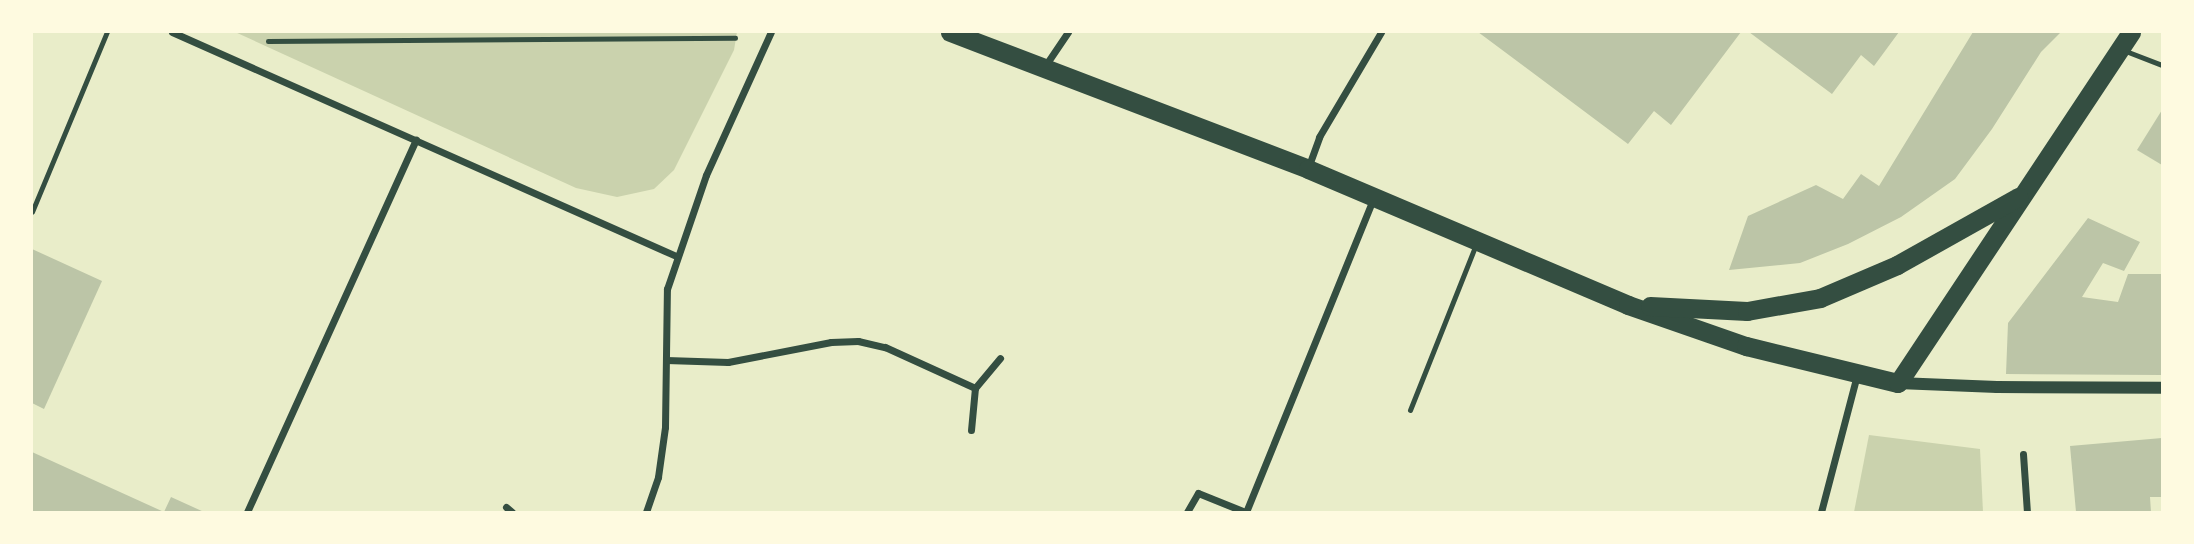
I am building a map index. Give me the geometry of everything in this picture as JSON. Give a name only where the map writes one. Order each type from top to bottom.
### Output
[{"type":"highway","points":[[950,32],[1308,169],[1628,305],[1746,346],[1898,383],[2131,32]]},
{"type":"highway","points":[[1628,305],[1747,311],[1820,298],[1897,265],[2022,195]]},
{"type":"street","points":[[172,32],[676,256]]},
{"type":"street","points":[[1045,67],[1068,32]]},
{"type":"street","points":[[1308,169],[1319,137],[1381,32]]},
{"type":"street","points":[[646,513],[659,477],[665,427],[667,289],[676,256],[706,175],[769,35]]},
{"type":"street","points":[[247,513],[416,140]]},
{"type":"street","points":[[1187,513],[1198,492],[1245,513],[1374,196]]},
{"type":"street","points":[[666,360],[728,362],[831,342],[858,341],[885,347],[975,388]]},
{"type":"street","points":[[971,430],[975,388],[1000,358]]},
{"type":"street","points":[[1821,513],[1857,374]]},
{"type":"street","points":[[1898,383],[1997,387],[2162,388]]},
{"type":"street","points":[[2023,454],[2027,513]]},
{"type":"lane","points":[[2118,48],[2162,65]]},
{"type":"lane","points":[[1410,410],[1478,241]]},
{"type":"path","points":[[32,212],[107,32]]},
{"type":"path","points":[[264,41],[769,35]]},
{"type":"green space","points":[[235,32],[737,32],[734,50],[674,170],[654,189],[617,197],[576,188]]},
{"type":"green space","points":[[1869,435],[1980,449],[1983,512],[1854,512]]},
{"type":"building","points":[[1478,32],[1741,32],[1671,125],[1654,111],[1628,144]]},
{"type":"building","points":[[1749,32],[1899,32],[1874,66],[1861,55],[1832,94]]},
{"type":"building","points":[[1973,32],[2061,32],[2041,52],[1992,129],[1955,179],[1901,217],[1848,244],[1800,263],[1729,270],[1748,216],[1816,185],[1843,199],[1861,174],[1879,186]]},
{"type":"building","points":[[2162,110],[2162,165],[2137,150]]},
{"type":"building","points":[[2088,218],[2140,242],[2124,271],[2103,263],[2082,297],[2118,302],[2128,274],[2162,274],[2162,375],[2006,374],[2008,323]]},
{"type":"building","points":[[32,249],[102,281],[44,409],[32,403]]},
{"type":"building","points":[[2162,438],[2162,497],[2150,497],[2151,512],[2076,512],[2070,446]]},
{"type":"building","points":[[32,452],[164,512],[32,512]]},
{"type":"building","points":[[171,497],[204,512],[164,512]]}]
